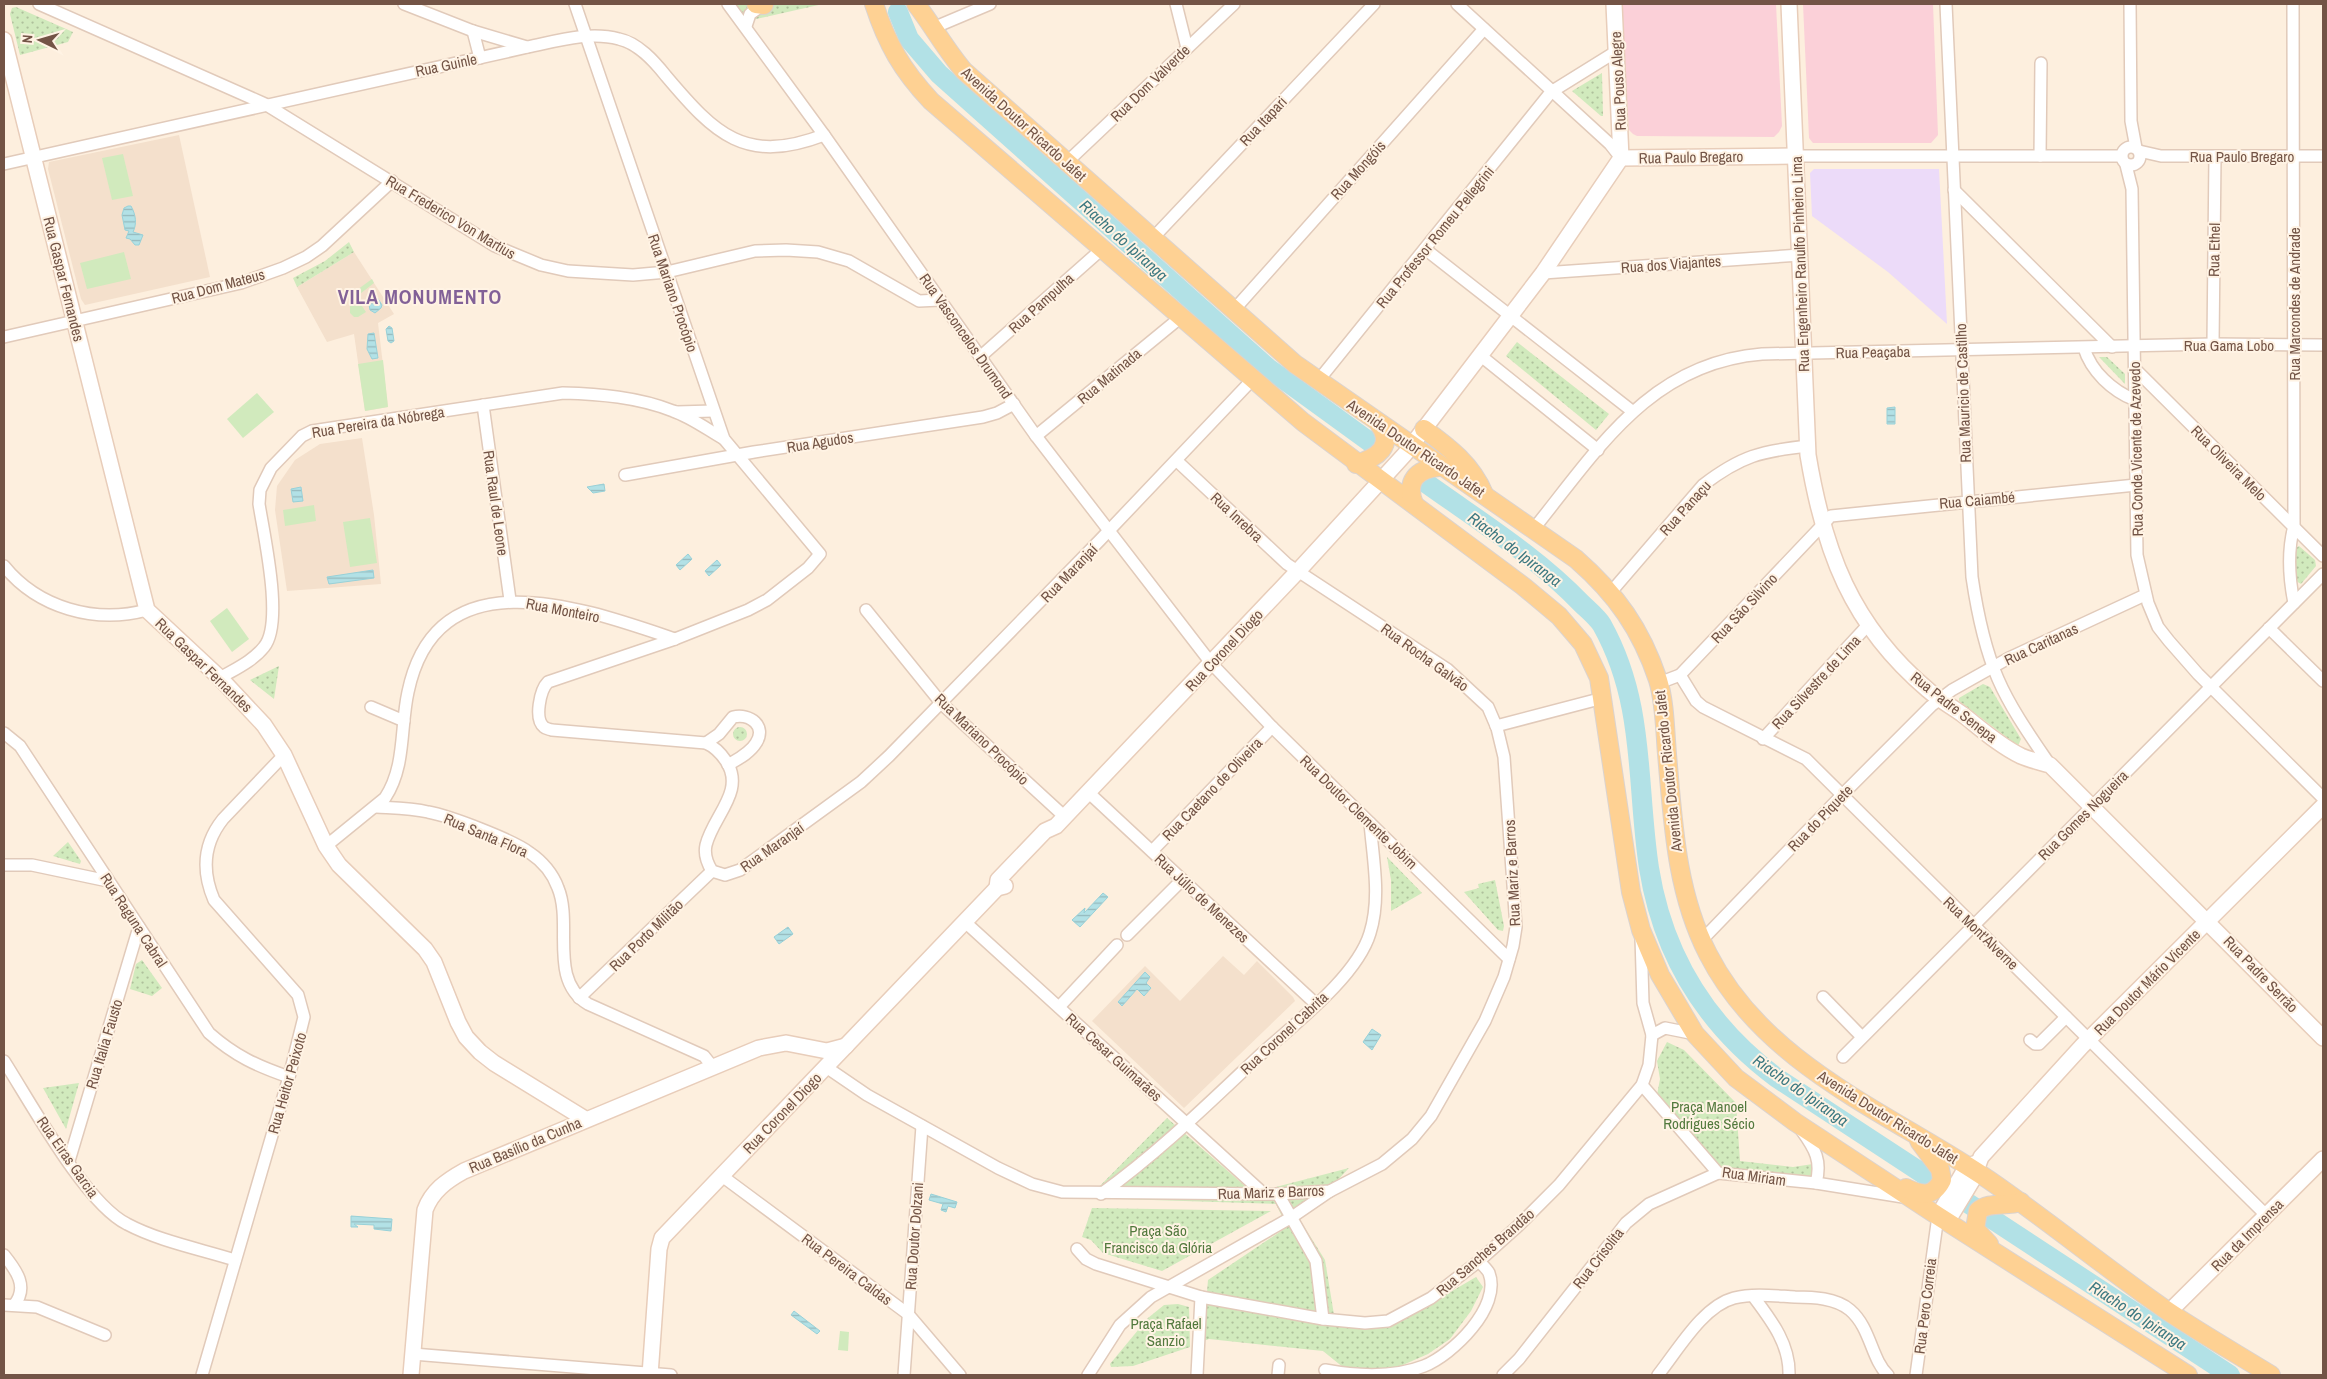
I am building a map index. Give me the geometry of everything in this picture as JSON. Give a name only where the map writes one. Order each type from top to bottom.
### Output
[{"type":"main road","points":[[874,4],[884,33],[900,64],[915,84],[982,145],[1103,248],[1252,380],[1356,464],[1386,476],[1414,504],[1523,586],[1559,616],[1582,644],[1599,678],[1631,892],[1641,930],[1660,975],[1695,1034],[1736,1078],[1795,1122],[1880,1177],[1916,1196],[1943,1218],[2188,1375]]},
{"type":"main road","name":"Avenida Doutor Ricardo Jafet","points":[[916,4],[930,17],[943,45],[964,71],[1295,364],[1411,447],[1484,494],[1532,531],[1576,560],[1611,592],[1630,619],[1659,683],[1679,874],[1701,940],[1725,986],[1752,1018],[1792,1056],[2021,1202],[2169,1312],[2271,1375]]},
{"type":"main road","points":[[1356,464],[1374,459],[1382,448],[1385,436],[1379,424]]},
{"type":"main road","points":[[1424,428],[1466,465],[1477,478],[1484,494]]},
{"type":"main road","points":[[1414,504],[1410,489],[1416,477],[1425,468],[1440,467]]},
{"type":"main road","points":[[1912,1132],[1938,1165],[1943,1176],[1939,1187],[1934,1192],[1916,1196]]},
{"type":"main road","points":[[1997,1253],[1976,1229],[1978,1211],[1983,1206],[2007,1206],[2021,1202]]},
{"type":"street","name":"Rua Frederico Von Martius","points":[[39,4],[264,104],[495,246],[541,265],[603,274],[633,275],[666,272],[755,251],[818,252],[849,261],[919,301],[940,300]]},
{"type":"street","points":[[404,4],[473,31],[528,47]]},
{"type":"street","name":"Rua Mariano Procópio","points":[[575,4],[724,439],[820,554],[808,568],[767,600],[748,610],[675,638]]},
{"type":"street","name":"Rua Vasconcelos Drumond","points":[[728,4],[746,26],[824,135],[1036,436],[1211,663]]},
{"type":"street","points":[[746,26],[750,14],[763,4]]},
{"type":"street","points":[[930,17],[990,4]]},
{"type":"street","points":[[1176,4],[1187,48]]},
{"type":"street","name":"Rua Dom Valverde","points":[[1066,163],[1234,4]]},
{"type":"street","name":"Rua Itapari","points":[[1152,239],[1374,4]]},
{"type":"street","points":[[1456,4],[1610,144],[1621,158]]},
{"type":"street","name":"Rua Pouso Alegre","points":[[1614,4],[1621,158]]},
{"type":"street","name":"Rua Engenheiro Ranulfo Pinheiro Lima","points":[[1789,4],[1808,446],[1816,501],[1822,523]]},
{"type":"street","name":"Rua Mauricio de Castilho","points":[[1946,4],[1967,501],[1972,577],[1976,606],[1994,666],[2011,704],[2050,764]]},
{"type":"street","name":"Rua Conde Vicente de Azevedo","points":[[2130,4],[2137,555],[2145,595],[2152,613],[2164,634],[2211,686],[2323,798]]},
{"type":"street","name":"Rua Marcondes de Andrade","points":[[2294,4],[2294,526],[2290,540],[2290,580],[2294,603]]},
{"type":"street","name":"Rua Mongóis","points":[[1233,311],[1484,29]]},
{"type":"street","points":[[473,31],[480,58]]},
{"type":"street","name":"Rua Guinle","points":[[4,164],[264,104],[528,47],[603,36],[621,39],[638,48],[656,64],[692,107],[716,129],[734,139],[754,146],[779,148],[803,143],[824,135]]},
{"type":"street","name":"Rua Gaspar Fernandes","points":[[4,40],[147,610],[251,709],[284,755],[326,846],[339,865],[415,939],[434,962],[458,1022],[480,1052],[494,1064],[585,1119]]},
{"type":"street","name":"Rua Professor Romeu Pellegrini","points":[[1318,381],[1551,92],[1617,51]]},
{"type":"street","points":[[2040,156],[2041,63]]},
{"type":"street","points":[[292,120],[292,108],[296,97]]},
{"type":"street","name":"Rua Paulo Bregaro","points":[[1386,476],[1411,447],[1543,273],[1621,158],[1795,156],[2323,156]]},
{"type":"street","name":"Rua Ethel","points":[[2213,344],[2215,156]]},
{"type":"street","name":"Rua Dom Mateus","points":[[4,337],[241,283],[283,268],[322,246],[392,181]]},
{"type":"street","points":[[1954,190],[2112,347]]},
{"type":"street","name":"Rua Pampulha","points":[[980,357],[1103,248]]},
{"type":"street","points":[[1425,250],[1632,411]]},
{"type":"street","name":"Rua dos Viajantes","points":[[1543,273],[1800,255]]},
{"type":"street","name":"Rua Matinada","points":[[1036,436],[1181,317]]},
{"type":"street","name":"Rua Gama Lobo","points":[[2134,346],[2213,344],[2323,345]]},
{"type":"street","name":"Rua Peaçaba","points":[[1532,531],[1632,411],[1676,379],[1697,368],[1722,359],[1748,355],[1804,353],[2134,346]]},
{"type":"street","points":[[2084,348],[2087,359],[2095,370],[2117,391],[2135,400]]},
{"type":"street","points":[[1481,356],[1598,450]]},
{"type":"street","name":"Rua Oliveira Melo","points":[[2135,369],[2323,556]]},
{"type":"street","name":"Rua Maranjaí","points":[[712,871],[730,874],[750,864],[861,782],[942,704],[1110,531],[1252,380]]},
{"type":"street","name":"Rua Pereira da Nóbrega","points":[[220,678],[256,656],[266,646],[271,633],[274,614],[259,504],[260,490],[271,468],[307,433],[570,393],[593,394],[635,401],[675,412],[724,439]]},
{"type":"street","name":"Rua Agudos","points":[[625,475],[991,416],[1014,404]]},
{"type":"street","name":"Rua Raul de Leone","points":[[483,405],[510,600]]},
{"type":"street","name":"Rua Pereira da Nóbrega","points":[[675,412],[713,411]]},
{"type":"street","name":"Rua Panaçu","points":[[1611,592],[1703,485],[1720,472],[1738,460],[1755,454],[1808,446]]},
{"type":"street","name":"Rua Inrebra","points":[[1176,461],[1287,564],[1299,570]]},
{"type":"street","name":"Rua Coronel Diogo","points":[[650,1374],[660,1242],[677,1220],[722,1176],[997,888],[1005,886],[1052,838],[1060,822],[1386,476]]},
{"type":"street","name":"Rua Caiambé","points":[[1822,523],[1831,516],[1839,514],[2136,485]]},
{"type":"street","name":"Rua Padre Senepa","points":[[1822,523],[1827,543],[1845,585],[1868,625],[1901,665],[1941,699],[2011,750],[2050,764],[2092,806]]},
{"type":"street","name":"Rua São Silvino","points":[[1659,683],[1680,675],[1822,523]]},
{"type":"street","points":[[4,566],[13,578],[34,593],[58,606],[79,612],[114,615],[147,610]]},
{"type":"street","name":"Rua Rocha Galvão","points":[[1299,570],[1447,669],[1488,707],[1496,726]]},
{"type":"street","name":"Rua Gomes Nogueira","points":[[1842,1057],[2323,574]]},
{"type":"street","name":"Rua Caritanas","points":[[1941,699],[1994,666],[2145,595]]},
{"type":"street","name":"Rua Monteiro","points":[[376,807],[391,789],[398,772],[408,692],[423,651],[437,631],[448,621],[469,608],[510,600],[564,607],[675,638]]},
{"type":"street","name":"Rua Mariano Procópio","points":[[866,610],[942,704],[1060,822]]},
{"type":"street","name":"Rua Silvestre de Lima","points":[[1763,739],[1868,625]]},
{"type":"street","points":[[2270,628],[2323,681]]},
{"type":"street","points":[[675,638],[548,682],[540,695],[541,722],[544,727],[552,730],[706,743],[718,750],[728,765],[732,776],[730,793],[706,843],[706,859],[712,871]]},
{"type":"street","name":"Rua Doutor Clemente Jobim","points":[[1211,663],[1272,727],[1509,959]]},
{"type":"street","name":"Rua Mont'Alverne","points":[[1680,675],[1696,701],[1703,707],[1763,739],[1806,759],[1972,926],[2066,1016],[2267,1216]]},
{"type":"street","points":[[1496,726],[1603,698]]},
{"type":"street","name":"Rua do Piquete","points":[[1701,940],[1842,795],[1941,699]]},
{"type":"street","points":[[370,707],[404,722]]},
{"type":"street","points":[[706,743],[719,734],[733,717],[744,716],[755,721],[759,728],[757,742],[747,753],[728,765]]},
{"type":"street","name":"Rua Mariz e Barros","points":[[826,1067],[867,1095],[998,1168],[1032,1184],[1062,1192],[1101,1194],[1278,1194],[1330,1191],[1382,1164],[1412,1139],[1431,1116],[1485,1021],[1509,959],[1516,927],[1504,757],[1496,726]]},
{"type":"street","name":"Rua Caetano de Oliveira","points":[[1152,851],[1272,727]]},
{"type":"street","name":"Rua Raguna Cabral","points":[[4,733],[20,746],[209,1033],[234,1054],[256,1065],[290,1077]]},
{"type":"street","name":"Rua Heitor Peixoto","points":[[202,1375],[304,1027],[303,1007],[298,995],[214,900],[208,885],[205,868],[207,850],[214,830],[284,755]]},
{"type":"street","name":"Rua Júlio de Menezes","points":[[1088,792],[1316,1004]]},
{"type":"street","name":"Rua Padre Serrão","points":[[2092,806],[2208,920],[2323,1038]]},
{"type":"street","name":"Rua Doutor Mário Vicente","points":[[1943,1218],[1970,1171],[2089,1039],[2323,806]]},
{"type":"street","points":[[326,846],[376,807]]},
{"type":"street","name":"Rua Santa Flora","points":[[376,807],[438,814],[530,852],[544,865],[559,890],[564,960],[570,983],[579,998]]},
{"type":"street","name":"Rua Coronel Cabrita","points":[[1101,1194],[1126,1176],[1186,1124],[1316,1004],[1341,980],[1353,964],[1370,934],[1376,906],[1370,823]]},
{"type":"street","points":[[4,865],[32,865],[108,881]]},
{"type":"street","name":"Rua Porto Militão","points":[[579,998],[712,871]]},
{"type":"street","points":[[1128,935],[1182,880]]},
{"type":"street","name":"Rua Cesar Guimarães","points":[[965,922],[1264,1194]]},
{"type":"street","name":"Rua Italia Fausto","points":[[68,1161],[139,927]]},
{"type":"street","name":"Rua Sanches Brandão","points":[[1171,1287],[1201,1297],[1323,1318],[1364,1323],[1396,1317],[1431,1298],[1478,1262],[1559,1186],[1642,1085],[1649,1065],[1652,1035],[1644,1002],[1641,930]]},
{"type":"street","points":[[1059,1007],[1117,945]]},
{"type":"street","points":[[1823,997],[1862,1037]]},
{"type":"street","points":[[579,998],[704,1056],[712,1066]]},
{"type":"street","points":[[2030,1040],[2035,1044],[2041,1043],[2066,1016]]},
{"type":"street","points":[[1652,1035],[1665,1028],[1695,1034]]},
{"type":"street","name":"Rua Basílio da Cunha","points":[[411,1375],[425,1210],[434,1192],[446,1181],[464,1171],[585,1119],[712,1066],[773,1044],[795,1045],[826,1051],[847,1046]]},
{"type":"street","points":[[795,1045],[826,1067]]},
{"type":"street","name":"Rua Eiras Garcia","points":[[4,1062],[68,1161],[94,1197],[112,1214],[126,1224],[235,1260]]},
{"type":"street","name":"Rua Miriam","points":[[1642,1085],[1718,1173],[1916,1196]]},
{"type":"street","points":[[1795,1122],[1817,1152],[1819,1170],[1816,1183]]},
{"type":"street","name":"Rua Doutor Dolzani","points":[[904,1375],[922,1126]]},
{"type":"street","name":"Rua da Imprensa","points":[[2169,1312],[2323,1159]]},
{"type":"street","name":"Rua Crisolita","points":[[1503,1375],[1525,1352],[1626,1223],[1649,1204],[1718,1173]]},
{"type":"street","name":"Rua Pereira Caldas","points":[[722,1176],[908,1314],[960,1375]]},
{"type":"street","points":[[1088,1375],[1120,1324],[1151,1297],[1292,1217],[1330,1191]]},
{"type":"street","points":[[1278,1194],[1316,1261],[1323,1318]]},
{"type":"street","name":"Rua Pero Correia","points":[[1916,1375],[1934,1238],[1943,1218]]},
{"type":"street","points":[[1077,1249],[1090,1262],[1171,1287]]},
{"type":"street","points":[[4,1255],[17,1270],[20,1278],[21,1293],[9,1305]]},
{"type":"street","points":[[1325,1370],[1367,1374],[1398,1372],[1424,1366],[1447,1353],[1464,1339],[1486,1305],[1491,1286],[1488,1272],[1478,1262]]},
{"type":"street","points":[[1658,1375],[1707,1313],[1721,1302],[1754,1296],[1806,1297],[1834,1301],[1849,1309],[1870,1338],[1888,1375]]},
{"type":"street","points":[[1754,1296],[1770,1320],[1786,1350],[1790,1362],[1789,1375]]},
{"type":"street","points":[[1197,1375],[1201,1297]]},
{"type":"street","points":[[9,1305],[45,1310],[105,1335]]},
{"type":"street","points":[[413,1354],[671,1375]]},
{"type":"street","points":[[531,1375],[532,1363]]},
{"type":"shaded area","points":[[1621,4],[1776,4],[1782,126],[1779,132],[1774,137],[1637,136],[1633,134],[1629,130]]},
{"type":"shaded area","points":[[1803,4],[1933,4],[1938,135],[1931,143],[1813,143],[1809,138]]},
{"type":"shaded area","points":[[179,135],[210,277],[85,305],[81,299],[48,169],[49,162]]},
{"type":"shaded area","points":[[1814,169],[1939,169],[1947,324],[1888,272],[1812,216],[1810,173]]},
{"type":"shaded area","points":[[354,252],[394,314],[378,323],[388,407],[365,411],[354,334],[327,342],[297,287]]},
{"type":"shaded area","points":[[362,438],[374,515],[381,584],[287,591],[275,510],[277,486],[295,460],[320,444]]},
{"type":"shaded area","points":[[1223,956],[1244,975],[1257,961],[1295,1001],[1184,1108],[1092,1021],[1145,966],[1180,1001]]},
{"type":"green space","points":[[733,4],[823,4],[752,20],[746,18]]},
{"type":"green space","points":[[16,7],[73,32],[68,42],[20,55],[10,14],[12,8]]},
{"type":"green space","points":[[1602,73],[1603,116],[1601,116],[1572,91]]},
{"type":"green space","points":[[123,154],[133,196],[112,200],[102,158]]},
{"type":"green space","points":[[349,242],[354,252],[297,287],[293,278],[325,261]]},
{"type":"green space","points":[[124,252],[131,279],[87,289],[80,263]]},
{"type":"green space","points":[[372,279],[374,283],[356,297],[366,312],[358,317],[354,317],[350,313],[350,303],[353,300],[350,295]]},
{"type":"green space","points":[[1517,342],[1609,414],[1596,430],[1506,356]]},
{"type":"green space","points":[[2099,357],[2107,357],[2125,374],[2125,384]]},
{"type":"green space","points":[[383,360],[388,407],[365,411],[358,364]]},
{"type":"green space","points":[[257,393],[274,412],[243,438],[227,419]]},
{"type":"green space","points":[[314,505],[316,521],[285,526],[283,510]]},
{"type":"green space","points":[[370,518],[377,563],[350,567],[343,522]]},
{"type":"green space","points":[[2299,546],[2315,560],[2316,566],[2301,584],[2296,581],[2296,548]]},
{"type":"green space","points":[[227,608],[249,639],[232,652],[210,621]]},
{"type":"green space","points":[[279,666],[274,699],[250,680]]},
{"type":"green space","points":[[1983,684],[1990,687],[2021,739],[2018,746],[1959,701],[1959,698]]},
{"type":"green space","points":[[737,727],[743,727],[747,734],[743,741],[737,741],[733,737],[733,731]]},
{"type":"green space","points":[[68,842],[81,861],[80,864],[53,856]]},
{"type":"green space","points":[[1387,857],[1422,893],[1391,911],[1391,880]]},
{"type":"green space","points":[[1495,880],[1504,926],[1503,931],[1498,930],[1464,892],[1479,888],[1478,884]]},
{"type":"green space","points":[[142,960],[162,988],[152,996],[130,989],[136,964]]},
{"type":"green space","name":"Praça Manoel Rodrigues Sécio","points":[[1667,1042],[1684,1050],[1736,1103],[1740,1161],[1793,1167],[1813,1164],[1813,1176],[1719,1171],[1657,1095],[1660,1079],[1657,1061]]},
{"type":"green space","points":[[79,1083],[66,1129],[43,1088]]},
{"type":"green space","points":[[1167,1118],[1253,1193],[1349,1168],[1300,1220],[1325,1260],[1336,1327],[1389,1328],[1476,1277],[1483,1287],[1471,1311],[1450,1339],[1428,1354],[1396,1368],[1344,1368],[1323,1351],[1209,1339],[1203,1341],[1208,1280],[1287,1227],[1276,1204],[1088,1198]]},
{"type":"green space","name":"Praça São Francisco da Glória","points":[[1092,1208],[1271,1211],[1162,1271],[1103,1253],[1091,1240],[1082,1237]]},
{"type":"green space","name":"Praça Rafael Sanzio","points":[[1178,1304],[1189,1307],[1190,1347],[1133,1366],[1111,1367],[1110,1364],[1148,1318],[1164,1305]]},
{"type":"green space","points":[[840,1331],[849,1332],[848,1351],[838,1350]]},
{"type":"water","points":[[131,206],[135,216],[133,232],[143,235],[139,245],[135,245],[130,239],[126,238],[129,231],[125,230],[122,215],[124,208]]},
{"type":"water","points":[[375,294],[382,305],[375,313],[370,310],[368,299],[373,298]]},
{"type":"water","points":[[389,326],[392,328],[394,341],[391,343],[388,341],[386,329]]},
{"type":"water","points":[[374,333],[378,358],[372,359],[367,349],[368,334]]},
{"type":"water","points":[[1895,407],[1895,424],[1887,424],[1887,408]]},
{"type":"water","points":[[604,484],[605,491],[593,493],[587,487]]},
{"type":"water","points":[[301,487],[303,501],[293,502],[291,489]]},
{"type":"water","points":[[688,554],[692,559],[680,570],[676,565]]},
{"type":"water","points":[[717,560],[721,565],[709,576],[705,571]]},
{"type":"water","points":[[373,570],[374,578],[329,584],[327,577]]},
{"type":"water","points":[[1103,893],[1108,897],[1080,927],[1072,920],[1085,908],[1084,913]]},
{"type":"water","points":[[788,927],[793,934],[779,944],[774,937]]},
{"type":"water","points":[[1145,972],[1150,977],[1146,983],[1151,988],[1144,996],[1137,989],[1122,1006],[1118,1002]]},
{"type":"water","points":[[1372,1029],[1381,1035],[1372,1050],[1363,1042]]},
{"type":"water","points":[[931,1194],[957,1202],[955,1208],[948,1206],[946,1212],[941,1210],[943,1204],[929,1200]]},
{"type":"water","points":[[351,1216],[392,1219],[391,1231],[374,1229],[374,1225],[354,1224],[358,1227],[351,1227]]},
{"type":"water","points":[[794,1311],[820,1331],[817,1334],[791,1315]]},
{"type":"waterway","name":"Riacho do Ipiranga","points":[[898,12],[909,39],[939,74],[1268,368],[1374,445]]},
{"type":"waterway","name":"Riacho do Ipiranga","points":[[1426,483],[1526,554],[1564,586],[1602,625],[1616,655],[1626,684],[1633,714],[1649,868],[1665,930],[1677,959],[1692,986],[1729,1035],[1777,1078],[2230,1375]]},
{"type":"district","name":"VILA MONUMENTO","points":[[420,296]]}]
